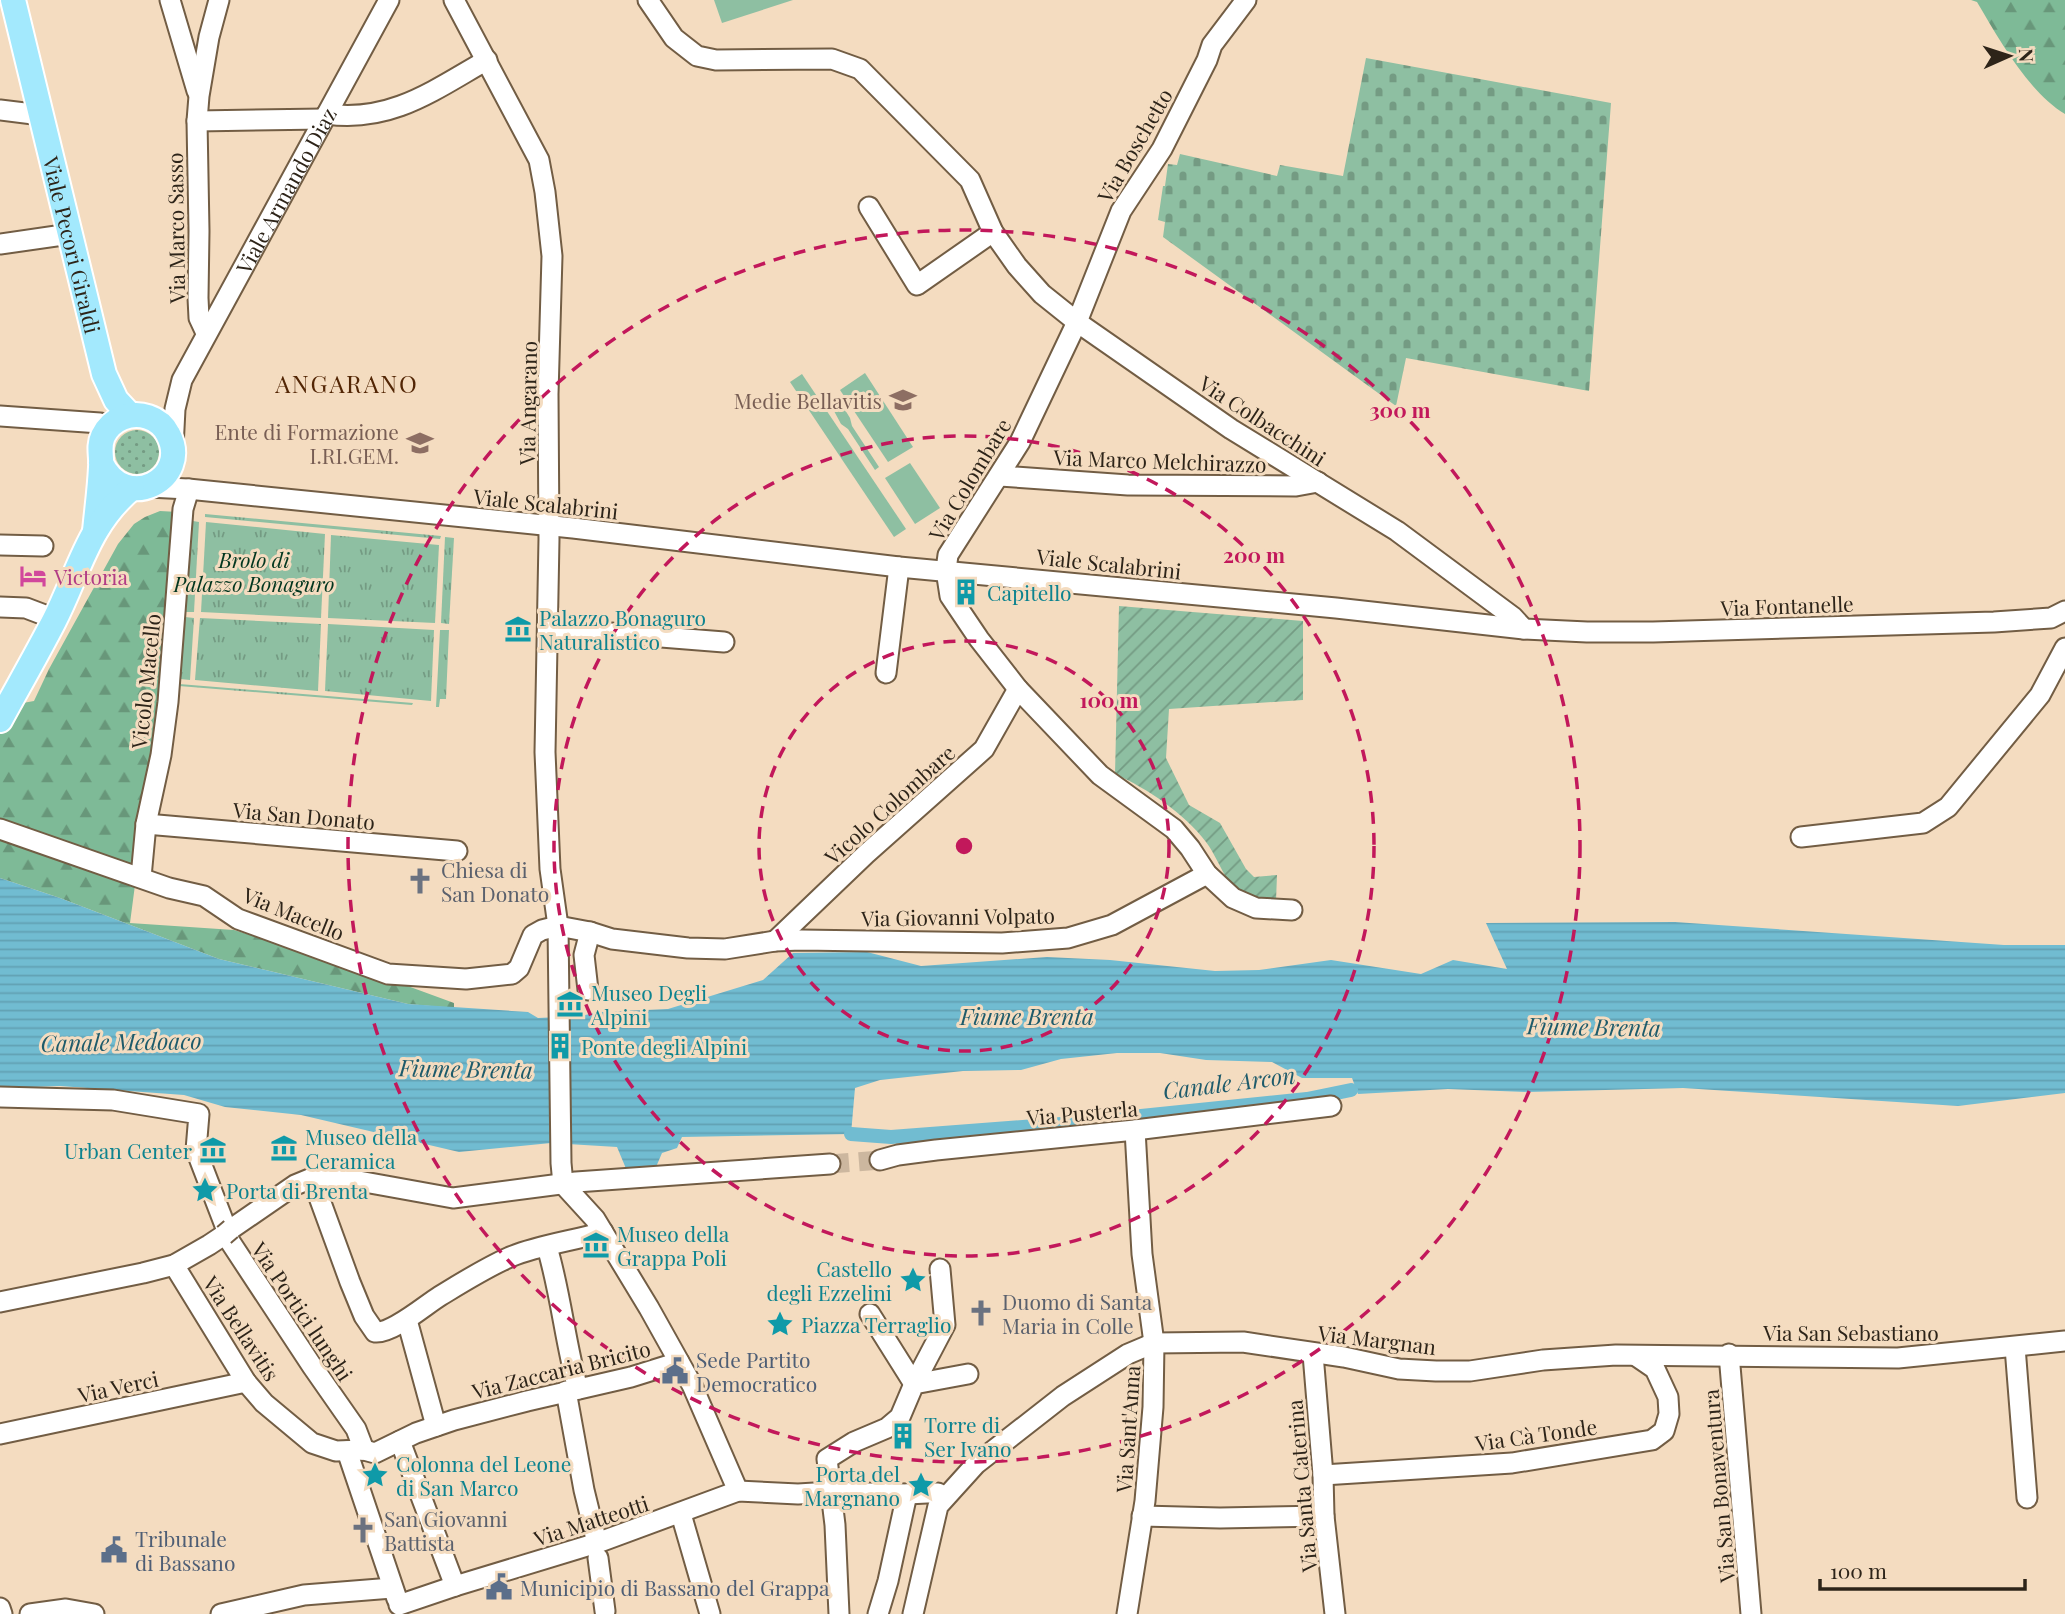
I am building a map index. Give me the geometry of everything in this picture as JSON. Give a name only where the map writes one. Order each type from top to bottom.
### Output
[{"type":"main road","name":"Viale Pecori Giraldi","points":[[13,0],[104,374],[116,400],[138,416]]},
{"type":"main road","name":"Viale Pecori Giraldi","points":[[101,455],[100,423],[104,374]]},
{"type":"main road","name":"Viale Armando Diaz","points":[[95,531],[103,436],[119,419],[138,416]]},
{"type":"main road","points":[[138,416],[161,424],[166,430],[171,459]]},
{"type":"main road","points":[[101,455],[106,472],[113,480],[122,486],[140,488]]},
{"type":"main road","name":"Viale Armando Diaz","points":[[0,720],[55,619],[92,534],[109,511],[140,488],[162,478],[171,459]]},
{"type":"street","points":[[170,0],[199,96]]},
{"type":"street","name":"Via Marco Sasso","points":[[206,333],[199,318],[198,298],[197,121],[209,37],[219,0]]},
{"type":"street","name":"Viale Armando Diaz","points":[[171,459],[175,409],[182,380],[389,0]]},
{"type":"street","name":"Via Angarano","points":[[454,0],[539,160],[552,256],[545,752],[550,869],[558,926],[563,1184]]},
{"type":"street","name":"Via Colbacchini","points":[[648,0],[674,38],[697,56],[716,60],[832,59],[860,69],[970,180],[993,232],[1017,266],[1042,294],[1077,322],[1231,429],[1397,531],[1513,617],[1524,629]]},
{"type":"street","name":"Via Boschetto","points":[[1077,322],[1121,211],[1162,149],[1212,45],[1246,0]]},
{"type":"street","points":[[197,121],[376,114],[403,106],[487,60]]},
{"type":"street","points":[[0,110],[41,115]]},
{"type":"street","points":[[869,207],[917,285],[993,232]]},
{"type":"street","points":[[0,244],[70,234]]},
{"type":"street","name":"Via Colombare","points":[[1077,322],[1020,442],[948,555],[946,570],[950,596],[1018,690],[1100,775],[1174,829],[1207,874]]},
{"type":"street","name":"Viale Armando Diaz","points":[[138,416],[162,403],[182,380]]},
{"type":"street","points":[[0,416],[100,423]]},
{"type":"street","points":[[171,459],[178,482],[188,489]]},
{"type":"street","name":"Via Marco Melchirazzo","points":[[1000,476],[1128,485],[1296,486],[1318,482]]},
{"type":"street","name":"Viale Scalabrini","points":[[140,488],[188,489],[549,525],[899,566],[1524,629]]},
{"type":"street","name":"Vicolo Macello","points":[[141,877],[146,824],[161,755],[168,702],[183,509],[188,489]]},
{"type":"street","points":[[0,545],[43,547]]},
{"type":"street","points":[[886,673],[899,566]]},
{"type":"street","points":[[0,607],[26,608],[55,619]]},
{"type":"street","name":"Via Fontanelle","points":[[1524,629],[1653,632],[1994,622],[2060,615]]},
{"type":"street","points":[[548,628],[724,642]]},
{"type":"street","points":[[1801,837],[1923,823],[1948,807],[2040,695],[2065,648]]},
{"type":"street","name":"Vicolo Colombare","points":[[775,941],[866,854],[984,749],[1018,690]]},
{"type":"street","name":"Via San Donato","points":[[146,824],[457,850]]},
{"type":"street","name":"Via Macello","points":[[0,829],[169,888],[204,895],[238,919],[388,974],[466,979],[512,974],[519,968],[533,936],[542,930],[558,926]]},
{"type":"street","points":[[1207,874],[1233,898],[1256,908],[1292,910]]},
{"type":"street","name":"Via Giovanni Volpato","points":[[558,926],[611,939],[725,952],[775,941],[913,940],[1002,943],[1068,938],[1112,925],[1207,874]]},
{"type":"street","points":[[588,990],[584,955],[590,932]]},
{"type":"street","name":"Via Portici lunghi","points":[[0,1097],[113,1100],[199,1114],[196,1150],[229,1240],[356,1429],[355,1450],[397,1602]]},
{"type":"street","name":"Via Pusterla","points":[[880,1160],[936,1150],[1135,1130],[1331,1106]]},
{"type":"street","name":"Via Sant'Anna","points":[[1127,1614],[1143,1516],[1153,1407],[1154,1343],[1142,1254],[1135,1130]]},
{"type":"street","points":[[0,1302],[174,1265],[209,1245],[296,1185],[312,1178],[331,1176],[354,1179],[453,1198],[563,1184],[830,1164]]},
{"type":"street","points":[[312,1178],[350,1282],[364,1316],[375,1332],[414,1314],[477,1274],[510,1257],[603,1232]]},
{"type":"street","points":[[563,1184],[585,1207],[603,1232],[649,1308],[692,1385],[738,1491],[799,1494],[938,1493],[944,1497]]},
{"type":"street","points":[[547,1247],[557,1281],[568,1350],[584,1490],[597,1551],[605,1611]]},
{"type":"street","name":"Via Bellavitis","points":[[174,1265],[246,1382],[264,1403],[307,1440],[329,1449],[355,1450]]},
{"type":"street","points":[[839,1614],[835,1525],[827,1459],[860,1440],[887,1429],[900,1417],[945,1325],[940,1269]]},
{"type":"street","points":[[414,1314],[445,1423]]},
{"type":"street","points":[[870,1314],[914,1384]]},
{"type":"street","name":"Via San Sebastiano","points":[[1636,1356],[1729,1354],[1898,1358],[2065,1341]]},
{"type":"street","name":"Via Margnan","points":[[1154,1343],[1243,1342],[1399,1368],[1436,1371],[1470,1371],[1579,1356],[1636,1356]]},
{"type":"street","points":[[913,1614],[937,1506],[944,1497],[976,1464],[1063,1396],[1128,1354],[1154,1343]]},
{"type":"street","points":[[2015,1347],[2027,1498]]},
{"type":"street","name":"Via Santa Caterina","points":[[1313,1354],[1324,1516],[1335,1614]]},
{"type":"street","name":"Via San Bonaventura","points":[[1729,1354],[1751,1614]]},
{"type":"street","name":"Via Cà Tonde","points":[[1323,1475],[1512,1463],[1652,1440],[1664,1432],[1669,1414],[1668,1397],[1655,1369],[1636,1356]]},
{"type":"street","name":"Via Zaccaria Bricito","points":[[355,1450],[375,1453],[445,1423],[679,1363]]},
{"type":"street","points":[[914,1384],[968,1374]]},
{"type":"street","name":"Via Verci","points":[[0,1434],[246,1382]]},
{"type":"street","points":[[404,1439],[455,1586]]},
{"type":"street","name":"Via Matteotti","points":[[221,1614],[304,1595],[397,1602],[597,1551],[738,1491]]},
{"type":"street","points":[[878,1614],[907,1494]]},
{"type":"street","points":[[681,1514],[710,1614]]},
{"type":"street","name":"Via Sant'Anna","points":[[1143,1516],[1324,1516]]},
{"type":"street","points":[[0,1608],[2,1614]]},
{"type":"street","points":[[30,1614],[66,1609],[94,1614]]},
{"type":"green space","points":[[714,0],[793,0],[722,23]]},
{"type":"green space","points":[[1971,0],[2065,0],[2065,114],[2051,104],[2027,79],[1977,2]]},
{"type":"green space","points":[[1366,58],[1611,103],[1589,391],[1406,358],[1396,406],[1163,237],[1165,222],[1158,220],[1163,186],[1168,164],[1177,165],[1180,154],[1277,176],[1280,165],[1343,176]]},
{"type":"green space","points":[[865,373],[913,447],[888,462],[840,390]]},
{"type":"green space","points":[[802,374],[906,529],[894,537],[790,382]]},
{"type":"green space","points":[[842,405],[852,426],[879,467],[875,470],[834,411]]},
{"type":"green space","points":[[137,430],[153,436],[159,452],[153,468],[137,474],[121,468],[115,452],[121,436]]},
{"type":"green space","points":[[910,463],[940,508],[915,524],[885,478]]},
{"type":"green space","points":[[160,511],[178,512],[173,596],[130,923],[234,930],[364,970],[454,1003],[454,1008],[408,1004],[219,959],[0,878],[0,707],[34,701],[118,544],[134,524]]},
{"type":"green space","name":"Brolo di Palazzo Bonaguro","points":[[205,514],[441,536],[440,539],[205,517]]},
{"type":"green space","points":[[193,521],[199,522],[194,612],[186,612]]},
{"type":"green space","name":"Brolo di Palazzo Bonaguro","points":[[206,522],[325,534],[321,618],[201,612]]},
{"type":"green space","points":[[331,535],[439,545],[435,623],[328,618]]},
{"type":"green space","points":[[445,537],[454,538],[449,624],[441,623]]},
{"type":"green space","points":[[1119,606],[1303,621],[1303,700],[1169,709],[1166,758],[1189,805],[1220,823],[1246,869],[1254,877],[1277,875],[1276,901],[1237,889],[1228,880],[1206,842],[1187,821],[1152,794],[1115,774]]},
{"type":"green space","points":[[185,617],[194,618],[190,680],[180,679]]},
{"type":"green space","points":[[200,618],[321,624],[318,691],[195,680]]},
{"type":"green space","points":[[328,624],[434,630],[431,701],[325,691]]},
{"type":"green space","points":[[440,630],[449,630],[446,699],[440,699],[439,707],[436,707]]},
{"type":"green space","points":[[179,684],[413,703],[412,705]]},
{"type":"water","points":[[0,878],[219,959],[408,1004],[528,1012],[538,1018],[668,1009],[763,980],[793,953],[867,952],[921,966],[1047,957],[1110,960],[1215,971],[1259,970],[1331,960],[1421,974],[1453,960],[1507,969],[1486,923],[1675,922],[2004,945],[2065,945],[2065,1093],[1958,1106],[1683,1088],[1528,1092],[1448,1089],[1358,1094],[1352,1078],[1302,1078],[1272,1062],[1206,1060],[1160,1053],[1117,1053],[1061,1059],[1021,1070],[963,1071],[880,1080],[855,1088],[851,1134],[682,1137],[677,1148],[662,1153],[656,1167],[627,1171],[617,1147],[551,1143],[459,1152],[301,1115],[225,1107],[184,1095],[60,1086],[0,1088]]},
{"type":"waterway","name":"Canale Arcon","points":[[1112,1119],[1307,1099],[1351,1090]]},
{"type":"waterway","name":"Canale Arcon","points":[[851,1134],[891,1137],[1087,1122]]},
{"type":"tunnel","points":[[830,1164],[880,1160]]},
{"type":"place","name":"Medie Bellavitis","points":[[903,400]]},
{"type":"place","name":"Ente di Formazione I.RI.GEM.","points":[[420,443]]},
{"type":"place","name":"Victoria","points":[[33,576]]},
{"type":"place","name":"Capitello","points":[[966,592]]},
{"type":"place","name":"Palazzo Bonaguro Naturalistico","points":[[518,629]]},
{"type":"place","name":"Chiesa di San Donato","points":[[420,881]]},
{"type":"place","name":"Museo Degli Alpini","points":[[570,1004]]},
{"type":"place","name":"Ponte degli Alpini","points":[[560,1046]]},
{"type":"place","name":"Museo della Ceramica","points":[[284,1148]]},
{"type":"place","name":"Urban Center","points":[[213,1150]]},
{"type":"place","name":"Porta di Brenta","points":[[205,1190]]},
{"type":"place","name":"Museo della Grappa Poli","points":[[596,1245]]},
{"type":"place","name":"Castello degli Ezzelini","points":[[913,1280]]},
{"type":"place","name":"Duomo di Santa Maria in Colle","points":[[981,1313]]},
{"type":"place","name":"Piazza Terraglio","points":[[780,1324]]},
{"type":"place","name":"Sede Partito Democratico","points":[[675,1371]]},
{"type":"place","name":"Torre di Ser Ivano","points":[[903,1436]]},
{"type":"place","name":"Colonna del Leone di San Marco","points":[[375,1475]]},
{"type":"place","name":"Porta del Margnano","points":[[921,1485]]},
{"type":"place","name":"San Giovanni Battista","points":[[363,1530]]},
{"type":"place","name":"Tribunale di Bassano","points":[[114,1550]]},
{"type":"place","name":"Municipio di Bassano del Grappa","points":[[499,1587]]},
{"type":"district","name":"ANGARANO","points":[[347,383]]},
{"type":"water label","name":"Fiume Brenta","points":[[1027,1015]]},
{"type":"water label","name":"Fiume Brenta","points":[[1594,1026]]},
{"type":"water label","name":"Canale Medoaco","points":[[121,1041]]},
{"type":"water label","name":"Fiume Brenta","points":[[466,1068]]}]
